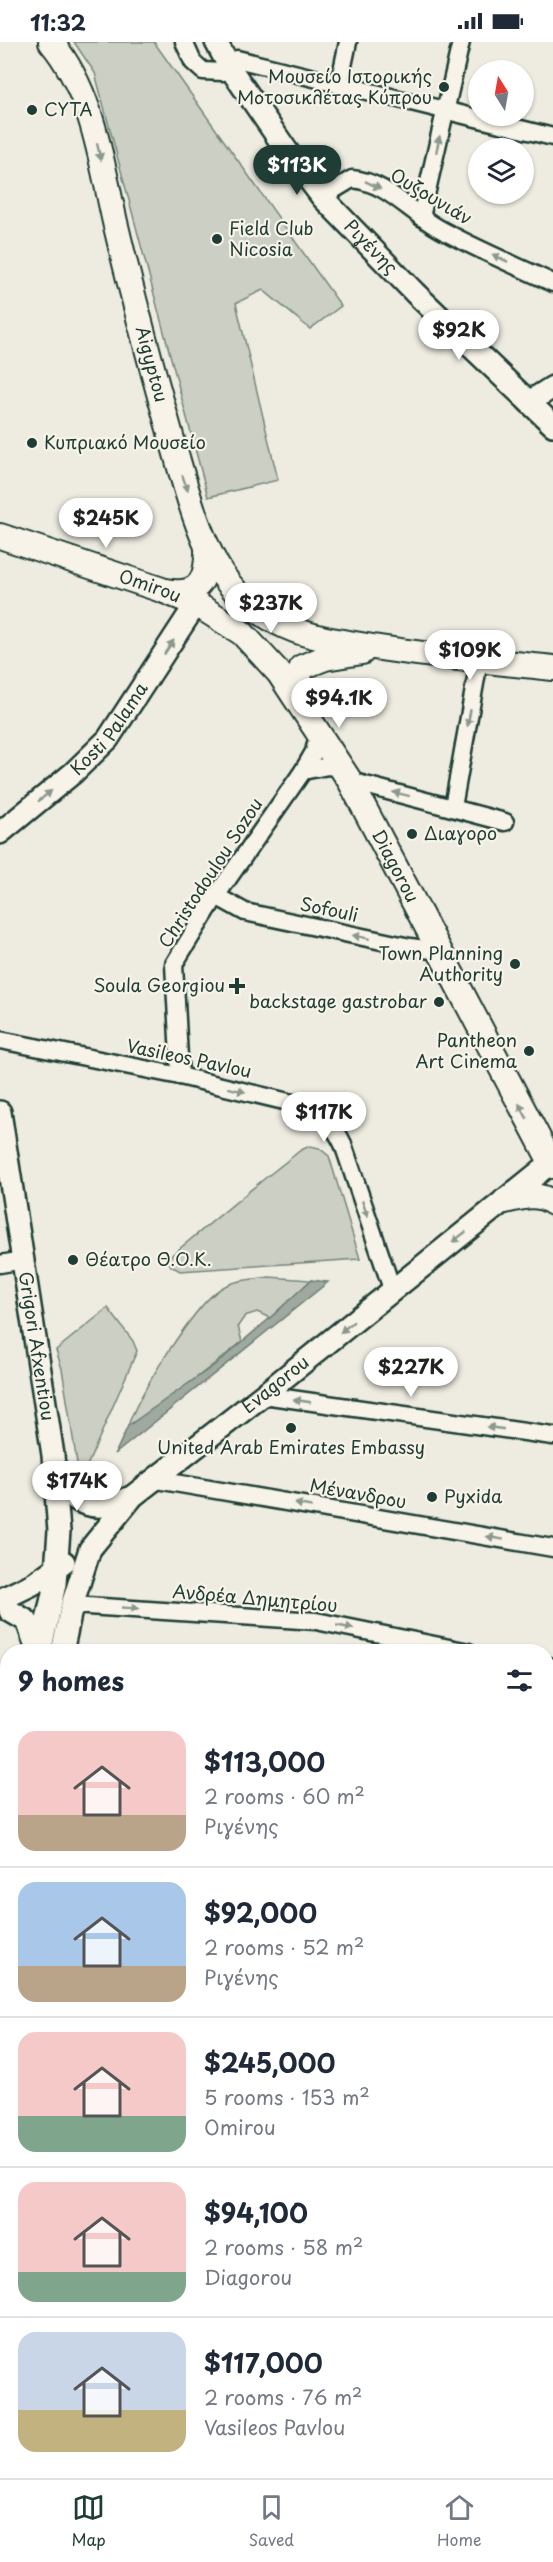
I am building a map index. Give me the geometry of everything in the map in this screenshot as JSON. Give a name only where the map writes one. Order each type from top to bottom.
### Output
[{"type":"main road","name":"Aigyptou","points":[[51,42],[79,86],[91,120],[134,304],[182,471],[207,544],[223,575],[241,597],[261,613],[286,627],[320,638],[392,651]]},
{"type":"main road","name":"Omirou","points":[[0,536],[162,590],[196,604]]},
{"type":"main road","points":[[162,590],[183,592],[200,582],[207,570],[207,544]]},
{"type":"main road","points":[[196,604],[235,604],[261,613]]},
{"type":"main road","name":"Diagorou","points":[[196,604],[242,633],[279,673],[346,775],[552,1163]]},
{"type":"main road","points":[[304,710],[298,681],[302,667],[308,663],[349,654],[392,651],[553,668]]},
{"type":"main road","points":[[505,1200],[533,1196],[546,1198],[553,1203]]},
{"type":"street","points":[[184,42],[192,62],[203,71],[222,72],[237,59],[553,137]]},
{"type":"street","name":"Ριγένης","points":[[216,42],[228,65],[287,151],[322,197],[415,292],[551,423]]},
{"type":"street","points":[[339,86],[348,42]]},
{"type":"street","points":[[422,216],[461,42]]},
{"type":"street","name":"Ουζουνιάν","points":[[322,197],[345,182],[352,179],[360,180],[393,196],[438,228],[553,283]]},
{"type":"street","points":[[529,402],[553,387]]},
{"type":"street","name":"Kosti Palama","points":[[0,833],[73,773],[108,739],[196,604]]},
{"type":"street","points":[[453,807],[479,661]]},
{"type":"street","name":"Christodoulou Sozou","points":[[180,1076],[174,964],[216,896],[303,771],[314,752],[318,735]]},
{"type":"street","points":[[303,771],[318,767],[506,822]]},
{"type":"street","name":"Sofouli","points":[[216,896],[245,912],[439,951]]},
{"type":"street","name":"Vasileos Pavlou","points":[[0,1040],[180,1076],[309,1107],[329,1122],[343,1144],[392,1289]]},
{"type":"street","name":"Grigori Afxentiou","points":[[0,1112],[53,1455],[59,1531],[56,1577],[41,1644]]},
{"type":"street","name":"Evagorou","points":[[64,1644],[72,1605],[90,1549],[127,1503],[552,1163]]},
{"type":"street","points":[[0,1264],[24,1260]]},
{"type":"street","points":[[263,1395],[553,1436]]},
{"type":"street","points":[[53,1455],[63,1483],[83,1504],[102,1507],[127,1503]]},
{"type":"street","name":"Μένανδρου","points":[[157,1480],[553,1548]]},
{"type":"street","points":[[56,1577],[95,1527],[127,1503]]},
{"type":"street","points":[[38,1644],[27,1621],[3,1609],[18,1593],[56,1577],[90,1549]]},
{"type":"street","points":[[42,1644],[57,1612],[65,1604],[72,1605]]},
{"type":"street","name":"Ανδρέα Δημητρίου","points":[[72,1605],[316,1621],[430,1644]]},
{"type":"shaded area","name":"Field Club Nicosia","points":[[74,42],[154,42],[341,306],[310,329],[263,290],[236,303],[278,480],[208,497],[95,73]]},
{"type":"shaded area","points":[[310,1146],[319,1148],[329,1156],[360,1259],[180,1271],[171,1266],[167,1259],[264,1179],[301,1150]]},
{"type":"shaded area","points":[[269,1277],[311,1280],[270,1318],[257,1312],[245,1316],[238,1326],[242,1342],[173,1396],[128,1426],[154,1374],[182,1332],[209,1299],[231,1283]]},
{"type":"shaded area","points":[[311,1280],[328,1282],[115,1454],[128,1426],[216,1364]]},
{"type":"shaded area","points":[[108,1308],[133,1341],[137,1351],[80,1482],[62,1369],[56,1350]]},
{"type":"place","name":"Μουσείο Ιστορικής Μοτοσικλέτας Κύπρου","points":[[444,87]]},
{"type":"place","name":"CYTA","points":[[32,110]]},
{"type":"place","name":"Field Club Nicosia","points":[[217,239]]},
{"type":"place","name":"Κυπριακό Μουσείο","points":[[32,443]]},
{"type":"place","name":"Διαγορο","points":[[412,834]]},
{"type":"place","name":"Town Planning Authority","points":[[515,964]]},
{"type":"place","name":"Soula Georgiou","points":[[237,986]]},
{"type":"place","name":"backstage gastrobar","points":[[439,1002]]},
{"type":"place","name":"Pantheon Art Cinema","points":[[529,1051]]},
{"type":"place","name":"Θέατρο Θ.Ο.Κ.","points":[[73,1260]]},
{"type":"place","name":"United Arab Emirates Embassy","points":[[291,1428]]},
{"type":"place","name":"Pyxida","points":[[432,1497]]}]
